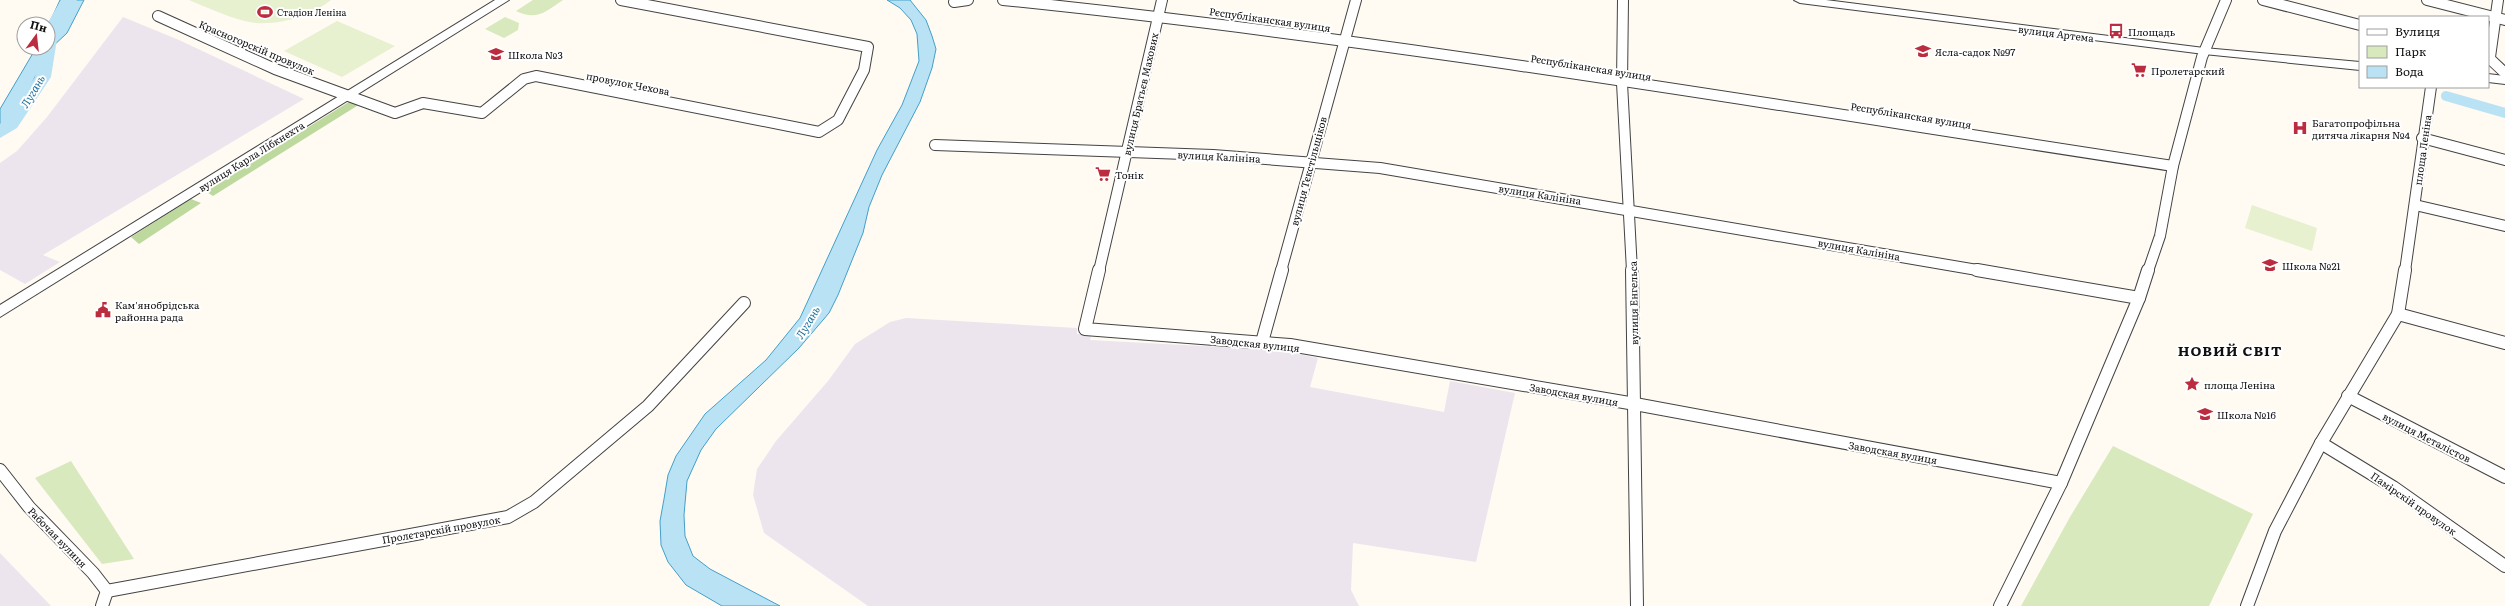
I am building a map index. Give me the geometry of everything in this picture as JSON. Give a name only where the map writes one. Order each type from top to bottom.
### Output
[{"type":"street","name":"вулиця Карла Лібкнехта","points":[[0,312],[502,0]]},
{"type":"street","name":"провулок Чехова","points":[[347,96],[395,113],[423,103],[482,113],[524,79],[536,76],[819,132],[838,120],[864,70],[868,47],[621,0]]},
{"type":"street","points":[[954,2],[968,0]]},
{"type":"street","name":"Рєспубліканская вулиця","points":[[1003,0],[1158,16],[1344,40],[2174,166]]},
{"type":"street","name":"вулиця Братьєв Махових","points":[[1085,329],[1162,0]]},
{"type":"street","name":"вулиця Тєкстільщіков","points":[[1262,342],[1310,161],[1356,0]]},
{"type":"street","name":"вулиця Енгельса","points":[[1623,0],[1622,83],[1630,209],[1635,404],[1637,606]]},
{"type":"street","name":"вулиця Артема","points":[[1800,0],[1846,3],[2204,51],[2359,66]]},
{"type":"street","points":[[2000,606],[2061,483],[2139,298],[2160,236],[2174,166],[2204,51],[2226,0]]},
{"type":"street","points":[[2263,0],[2359,24]]},
{"type":"street","points":[[2427,0],[2501,19]]},
{"type":"street","points":[[2498,0],[2501,19],[2489,57],[2505,73]]},
{"type":"street","name":"Красногорскій провулок","points":[[158,16],[275,68],[347,96]]},
{"type":"street","points":[[2489,78],[2505,80]]},
{"type":"street","name":"площа Леніна","points":[[2247,606],[2275,532],[2321,443],[2398,314],[2415,205],[2422,138],[2431,88]]},
{"type":"street","points":[[2422,138],[2505,160]]},
{"type":"street","name":"вулиця Калініна","points":[[935,145],[1127,151],[1310,161],[1380,168],[1630,209],[2139,298]]},
{"type":"street","points":[[2415,205],[2505,226]]},
{"type":"street","name":"Пролєтарскій провулок","points":[[107,591],[508,517],[534,502],[648,406],[744,303]]},
{"type":"street","points":[[2398,314],[2505,343]]},
{"type":"street","name":"Заводская вулиця","points":[[1085,329],[1262,342],[1635,404],[2061,483]]},
{"type":"street","name":"вулиця Мєталістов","points":[[2348,396],[2505,477]]},
{"type":"street","name":"Памірскій провулок","points":[[2321,443],[2393,487],[2505,566]]},
{"type":"street","name":"Рабочая вулиця","points":[[0,470],[29,507],[93,573],[107,591]]},
{"type":"street","points":[[102,606],[107,591]]},
{"type":"shaded area","points":[[123,17],[179,40],[304,99],[43,255],[60,262],[25,284],[0,270],[0,163],[17,151],[47,117]]},
{"type":"shaded area","points":[[906,318],[1077,328],[1077,334],[1091,335],[1090,340],[1278,350],[1318,358],[1310,387],[1444,412],[1450,381],[1515,393],[1476,562],[1353,543],[1351,590],[1359,606],[868,606],[764,533],[753,495],[757,469],[776,441],[828,381],[855,344],[890,322]]},
{"type":"shaded area","points":[[0,553],[51,606],[0,606]]},
{"type":"green space","name":"Стадіон Леніна","points":[[189,0],[331,0],[300,17],[264,23],[234,18]]},
{"type":"green space","points":[[533,0],[563,0],[541,14],[530,15],[516,11]]},
{"type":"green space","points":[[505,17],[519,23],[518,30],[504,38],[485,29]]},
{"type":"green space","points":[[337,21],[395,46],[342,77],[284,51]]},
{"type":"green space","points":[[352,100],[360,104],[213,196],[205,191]]},
{"type":"green space","points":[[191,199],[201,203],[139,244],[131,237]]},
{"type":"green space","points":[[2252,205],[2317,228],[2312,251],[2245,228]]},
{"type":"green space","points":[[2113,446],[2253,514],[2209,606],[2021,606],[2070,517]]},
{"type":"green space","points":[[71,461],[134,559],[102,564],[35,478]]},
{"type":"water","points":[[60,0],[84,0],[67,33],[56,43],[56,16],[53,16]]},
{"type":"water","points":[[887,0],[910,0],[926,20],[932,36],[936,49],[932,68],[920,102],[882,175],[869,207],[863,233],[838,295],[829,313],[799,348],[716,429],[701,450],[687,481],[684,515],[685,536],[693,556],[710,569],[780,606],[722,606],[686,585],[668,562],[661,545],[660,521],[668,475],[676,456],[705,414],[766,360],[800,318],[877,150],[902,105],[919,61],[917,34],[911,20],[900,8]]},
{"type":"water","points":[[31,56],[46,56],[21,103],[0,127],[0,109]]},
{"type":"waterway","name":"Лугань","points":[[0,132],[11,124],[43,77],[50,33],[69,0]]},
{"type":"waterway","points":[[2446,96],[2505,113]]},
{"type":"place","name":"Стадіон Леніна","points":[[265,12]]},
{"type":"place","name":"Площадь","points":[[2116,31]]},
{"type":"place","name":"Ясла-садок №97","points":[[1923,51]]},
{"type":"place","name":"Школа №3","points":[[496,54]]},
{"type":"place","name":"Пролетарский","points":[[2139,70]]},
{"type":"place","name":"Багатопрофільна дитяча лікарня №4","points":[[2300,128]]},
{"type":"place","name":"Тонік","points":[[1103,174]]},
{"type":"place","name":"Школа №21","points":[[2270,265]]},
{"type":"place","name":"Кам'янобрідська районна рада","points":[[103,310]]},
{"type":"place","name":"площа Леніна","points":[[2192,384]]},
{"type":"place","name":"Школа №16","points":[[2205,414]]},
{"type":"district","name":"НОВИЙ СВІТ","points":[[2230,350]]}]
